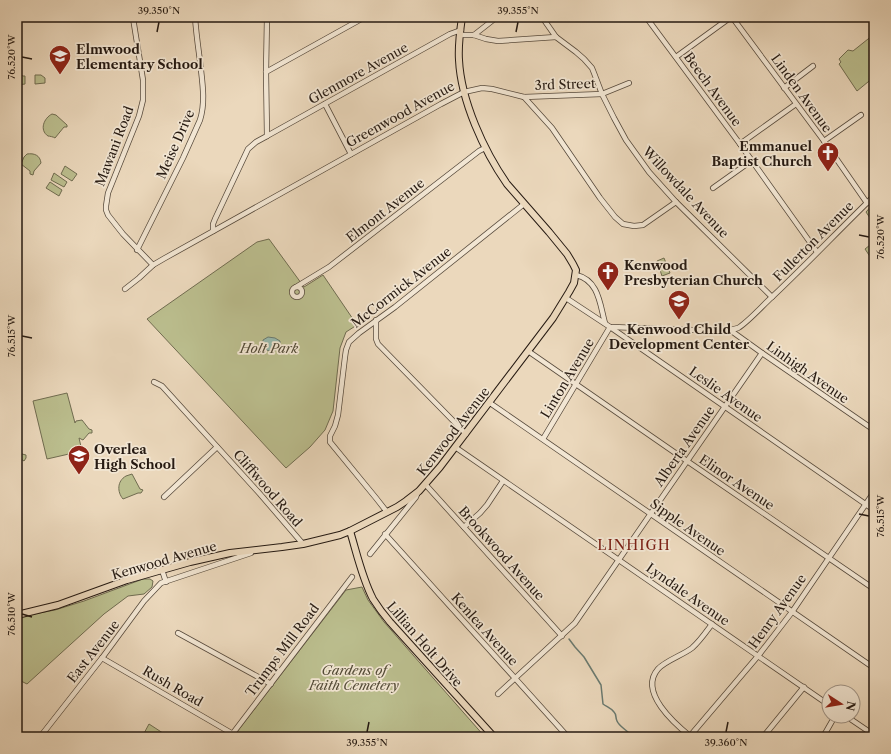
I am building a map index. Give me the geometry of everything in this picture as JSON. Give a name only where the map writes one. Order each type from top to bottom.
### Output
[{"type":"main road","points":[[462,17],[458,54],[459,65],[464,92],[485,148],[507,184],[567,254],[575,268],[576,275]]},
{"type":"main road","name":"Kenwood Avenue","points":[[17,615],[58,606],[127,580],[218,555],[303,544],[350,532],[406,501],[419,491],[466,434],[553,318],[573,286],[576,275]]},
{"type":"main road","name":"Lillian Holt Drive","points":[[350,532],[364,579],[373,600],[394,627],[494,737]]},
{"type":"street","points":[[17,19],[143,17]]},
{"type":"street","name":"Meise Drive","points":[[137,250],[183,158],[202,114],[204,100],[195,17]]},
{"type":"street","points":[[267,17],[267,136]]},
{"type":"street","points":[[266,72],[365,17]]},
{"type":"street","points":[[474,35],[497,17]]},
{"type":"street","name":"Willowdale Avenue","points":[[542,17],[556,37],[569,46],[589,65],[626,140],[649,172],[676,202],[772,297]]},
{"type":"street","name":"Beech Avenue","points":[[646,17],[740,144],[817,252]]},
{"type":"street","points":[[676,58],[731,17]]},
{"type":"street","name":"Linden Avenue","points":[[731,17],[824,142],[867,203]]},
{"type":"street","name":"Mawani Road","points":[[133,18],[143,80],[143,100],[137,121],[108,193],[106,210],[113,222],[137,250],[153,265]]},
{"type":"street","points":[[460,32],[498,41],[556,37]]},
{"type":"street","name":"Glenmore Avenue","points":[[213,231],[215,219],[248,150],[256,142],[450,34],[460,32]]},
{"type":"street","points":[[784,88],[813,66]]},
{"type":"street","name":"3rd Street","points":[[524,97],[602,94],[629,83]]},
{"type":"street","name":"Greenwood Avenue","points":[[125,289],[153,265],[464,92],[476,89],[488,89],[524,97]]},
{"type":"street","points":[[524,97],[552,128],[600,198],[618,221],[629,226],[643,225],[676,202]]},
{"type":"street","points":[[325,104],[351,154]]},
{"type":"street","points":[[740,144],[796,104]]},
{"type":"street","points":[[824,142],[861,115]]},
{"type":"street","name":"Elmont Avenue","points":[[296,287],[330,267],[447,175],[485,148]]},
{"type":"street","points":[[713,188],[751,161]]},
{"type":"street","name":"Fullerton Avenue","points":[[610,327],[720,331],[736,328],[806,265],[817,252],[874,196]]},
{"type":"street","name":"McCormick Avenue","points":[[387,512],[330,442],[330,436],[338,415],[345,357],[349,342],[524,204]]},
{"type":"street","points":[[576,275],[584,277],[598,293],[605,324]]},
{"type":"street","name":"Leslie Avenue","points":[[566,298],[874,510]]},
{"type":"street","points":[[376,320],[376,338],[378,344],[466,434]]},
{"type":"street","name":"Linton Avenue","points":[[543,439],[610,327]]},
{"type":"street","name":"Linhigh Avenue","points":[[730,330],[874,430]]},
{"type":"street","name":"Elinor Avenue","points":[[528,351],[874,589]]},
{"type":"street","name":"Alberta Avenue","points":[[498,694],[562,636],[578,619],[762,353]]},
{"type":"street","name":"Cliffwood Road","points":[[154,382],[162,386],[303,544]]},
{"type":"street","name":"Sipple Avenue","points":[[490,402],[874,668]]},
{"type":"street","points":[[164,497],[217,447]]},
{"type":"street","name":"Lyndale Avenue","points":[[455,448],[821,699]]},
{"type":"street","points":[[464,527],[488,505],[503,481]]},
{"type":"street","name":"Brookwood Avenue","points":[[425,484],[562,636]]},
{"type":"street","points":[[370,554],[416,497],[419,491]]},
{"type":"street","name":"Henry Avenue","points":[[690,737],[758,656],[792,612],[874,492]]},
{"type":"street","name":"Kenlea Avenue","points":[[385,534],[568,737]]},
{"type":"street","name":"East Avenue","points":[[40,737],[144,602],[161,583],[180,578],[195,571],[264,549]]},
{"type":"street","points":[[162,570],[166,582]]},
{"type":"street","name":"Trumps Mill Road","points":[[231,735],[352,577]]},
{"type":"street","points":[[690,737],[668,716],[657,699],[652,686],[658,669],[696,644],[712,624]]},
{"type":"street","points":[[178,633],[271,684]]},
{"type":"street","name":"Rush Road","points":[[102,658],[231,735]]},
{"type":"street","points":[[763,737],[804,687]]},
{"type":"street","points":[[823,737],[830,724]]},
{"type":"street","points":[[857,724],[874,736]]},
{"type":"green space","points":[[873,35],[874,77],[857,91],[839,64],[841,62],[839,59],[848,50],[853,51]]},
{"type":"green space","points":[[17,75],[25,76],[25,84],[17,85]]},
{"type":"green space","points":[[35,75],[41,75],[45,78],[45,83],[35,84]]},
{"type":"green space","points":[[52,114],[56,115],[67,125],[67,127],[64,127],[55,138],[48,136],[43,127],[47,118]]},
{"type":"green space","points":[[27,154],[36,155],[41,163],[34,171],[33,175],[30,174],[30,171],[21,164]]},
{"type":"green space","points":[[65,166],[77,174],[72,181],[61,174]]},
{"type":"green space","points":[[54,173],[67,182],[64,187],[51,180]]},
{"type":"green space","points":[[50,182],[62,190],[59,196],[46,188]]},
{"type":"green space","points":[[874,203],[874,224],[866,212]]},
{"type":"green space","name":"Holt Park","points":[[269,239],[304,287],[323,275],[357,325],[346,332],[340,348],[333,411],[325,430],[310,447],[286,468],[147,319],[257,242]]},
{"type":"green space","points":[[870,245],[874,251],[874,256],[871,258],[865,249]]},
{"type":"green space","points":[[664,258],[670,273],[662,276],[657,261]]},
{"type":"green space","points":[[67,393],[75,423],[76,421],[82,420],[89,429],[92,430],[92,433],[89,433],[83,440],[79,438],[82,451],[47,459],[33,401]]},
{"type":"green space","points":[[17,446],[22,454],[26,455],[24,461],[21,459],[17,462]]},
{"type":"green space","points":[[132,474],[140,489],[143,490],[141,493],[123,499],[119,490],[121,481],[126,476]]},
{"type":"green space","points":[[143,579],[150,579],[153,581],[152,587],[144,594],[128,596],[104,614],[27,684],[17,679],[17,628],[23,616],[55,610]]},
{"type":"green space","name":"Gardens of Faith Cemetery","points":[[362,587],[368,600],[384,622],[485,737],[233,737],[346,590]]},
{"type":"green space","points":[[149,724],[169,737],[142,737]]},
{"type":"water","points":[[268,337],[275,338],[280,341],[280,346],[273,352],[263,349],[263,340]]},
{"type":"waterway","points":[[569,639],[584,657],[601,685],[603,704],[612,709],[616,715],[616,720],[629,733],[629,737]]},
{"type":"place","name":"Elmwood Elementary School","points":[[60,76]]},
{"type":"place","name":"Emmanuel Baptist Church","points":[[828,172]]},
{"type":"place","name":"Kenwood Presbyterian Church","points":[[608,292]]},
{"type":"place","name":"Kenwood Child Development Center","points":[[679,320]]},
{"type":"place","name":"Overlea High School","points":[[79,476]]},
{"type":"district","name":"LINHIGH","points":[[634,545]]}]
